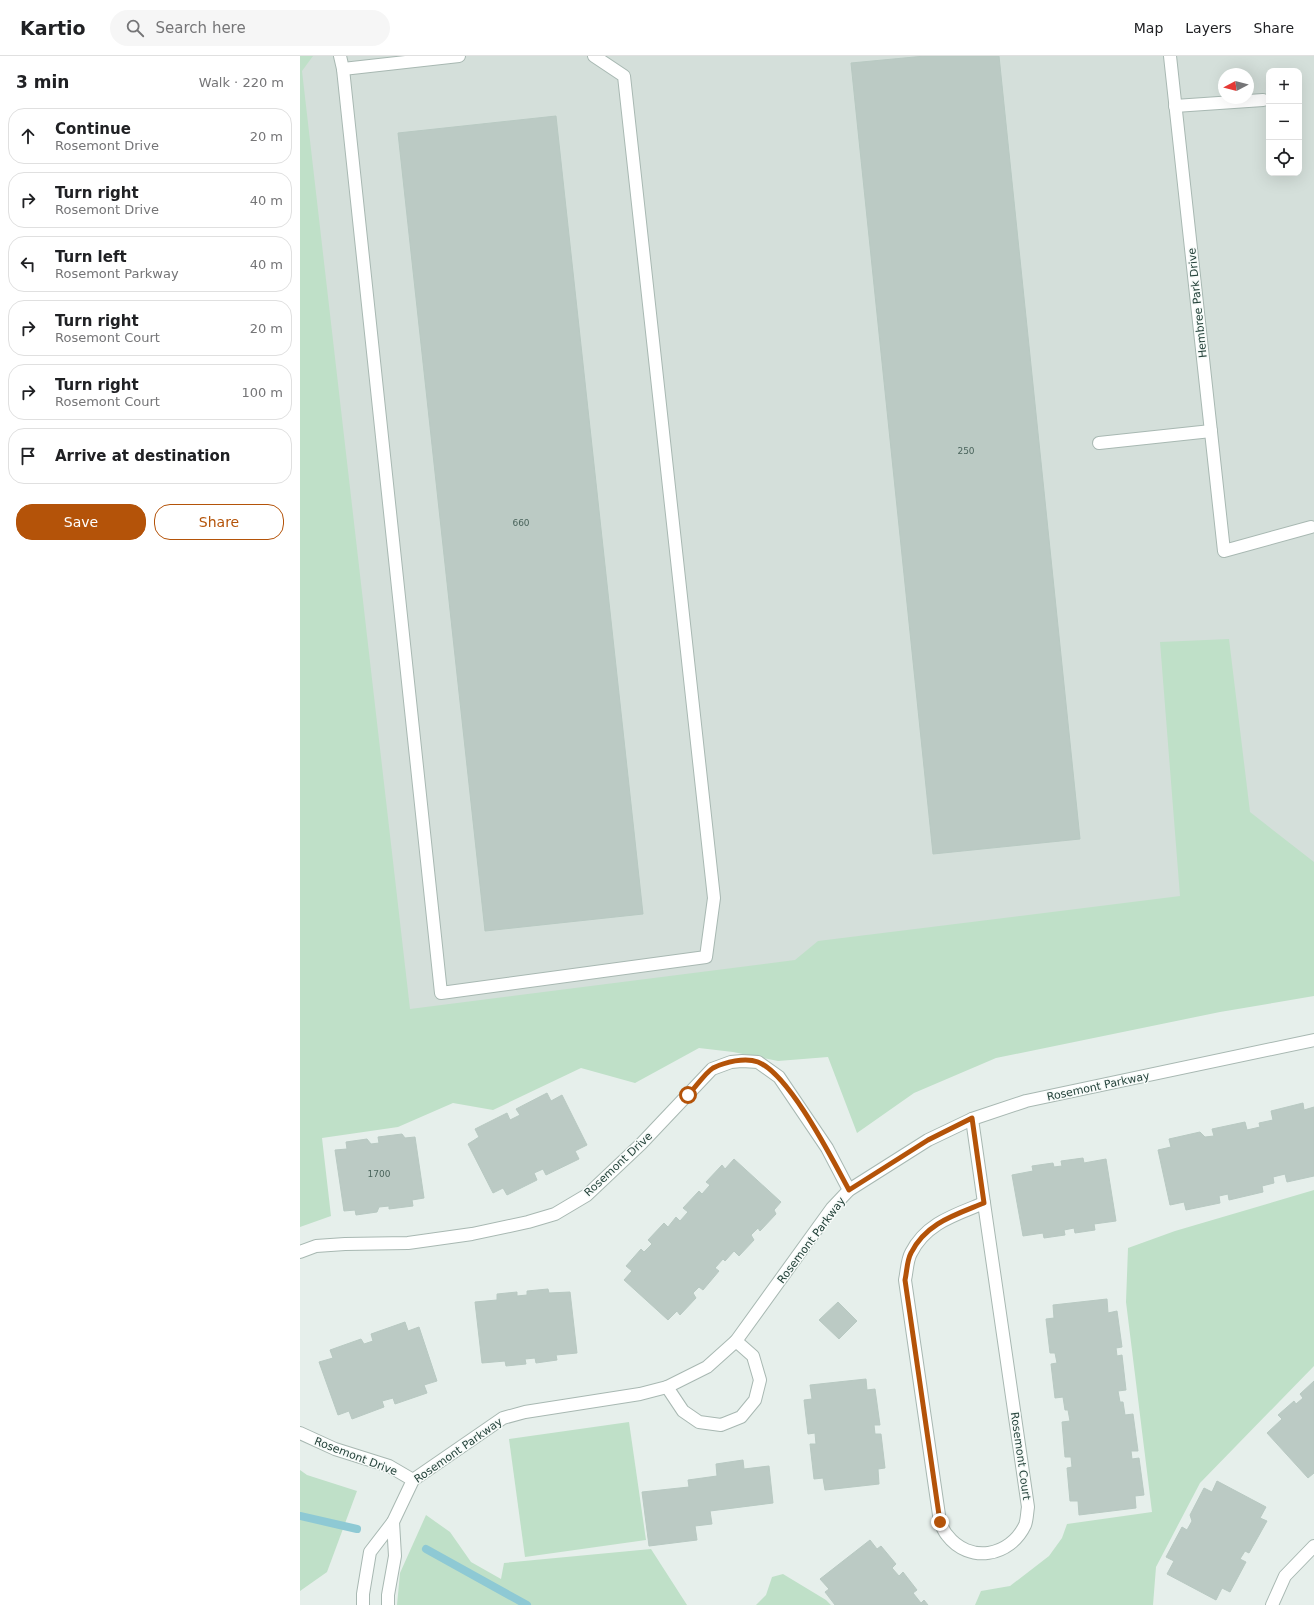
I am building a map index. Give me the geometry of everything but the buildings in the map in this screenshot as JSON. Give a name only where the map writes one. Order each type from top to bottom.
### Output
[{"type":"street","points":[[340,56],[343,69],[441,993],[706,957],[714,898],[624,76],[594,56]]},
{"type":"street","points":[[343,69],[459,56]]},
{"type":"street","name":"Hembree Park Drive","points":[[1170,56],[1224,551],[1311,527]]},
{"type":"street","points":[[1175,106],[1263,100]]},
{"type":"street","points":[[1099,442],[1211,431]]},
{"type":"street","name":"Rosemont Parkway","points":[[363,1605],[362,1594],[370,1552],[392,1522],[413,1480],[503,1418],[525,1412],[640,1394],[666,1387],[707,1367],[736,1341],[832,1208],[849,1190],[928,1140],[972,1118],[1026,1101],[1314,1040]]},
{"type":"street","name":"Rosemont Drive","points":[[300,1252],[316,1246],[408,1243],[465,1235],[528,1222],[555,1214],[587,1195],[641,1144],[712,1069],[731,1062],[758,1062],[779,1077],[827,1148],[849,1190]]},
{"type":"street","name":"Rosemont Court","points":[[972,1118],[1028,1507],[1026,1524],[1017,1539],[1002,1550],[985,1554],[972,1552],[956,1545],[946,1535],[940,1522],[905,1280],[911,1253],[925,1232],[942,1220],[984,1203]]},
{"type":"street","points":[[666,1387],[683,1411],[699,1422],[720,1424],[741,1417],[755,1400],[760,1380],[753,1356],[736,1341]]},
{"type":"street","name":"Rosemont Drive","points":[[300,1433],[336,1449],[389,1466],[413,1480]]},
{"type":"street","points":[[388,1605],[388,1595],[395,1556],[392,1522]]},
{"type":"street","points":[[1272,1605],[1285,1576],[1314,1546]]},
{"type":"shaded area","points":[[300,56],[1314,56],[1314,933],[300,1074]]},
{"type":"green space","points":[[300,56],[313,56],[302,71],[410,1009],[795,960],[818,941],[1180,896],[1160,642],[1229,639],[1250,812],[1314,862],[1314,996],[1220,1012],[996,1058],[914,1093],[857,1133],[828,1057],[778,1061],[733,1052],[699,1048],[635,1083],[581,1068],[493,1110],[453,1103],[398,1127],[322,1138],[331,1216],[300,1227]]},
{"type":"green space","points":[[1314,1190],[1314,1366],[1200,1483],[1156,1567],[1153,1605],[975,1605],[981,1591],[1010,1586],[1049,1556],[1062,1538],[1067,1524],[1152,1512],[1126,1302],[1128,1248],[1175,1231]]},
{"type":"green space","points":[[629,1422],[646,1540],[525,1557],[509,1439]]},
{"type":"green space","points":[[300,1470],[307,1475],[357,1491],[327,1572],[300,1591]]},
{"type":"green space","points":[[426,1515],[450,1532],[471,1562],[501,1579],[504,1563],[651,1549],[687,1605],[397,1605],[400,1573]]},
{"type":"green space","points":[[783,1574],[826,1600],[831,1605],[756,1605],[766,1595],[772,1577]]},
{"type":"waterway","points":[[300,1516],[357,1529]]},
{"type":"waterway","points":[[426,1549],[527,1605]]},
{"type":"route","points":[[688,1095],[712,1069],[731,1062],[758,1062],[779,1077],[794,1097],[827,1148],[849,1190],[928,1140],[972,1118],[984,1203],[942,1220],[925,1232],[911,1253],[905,1280],[940,1522]]}]
